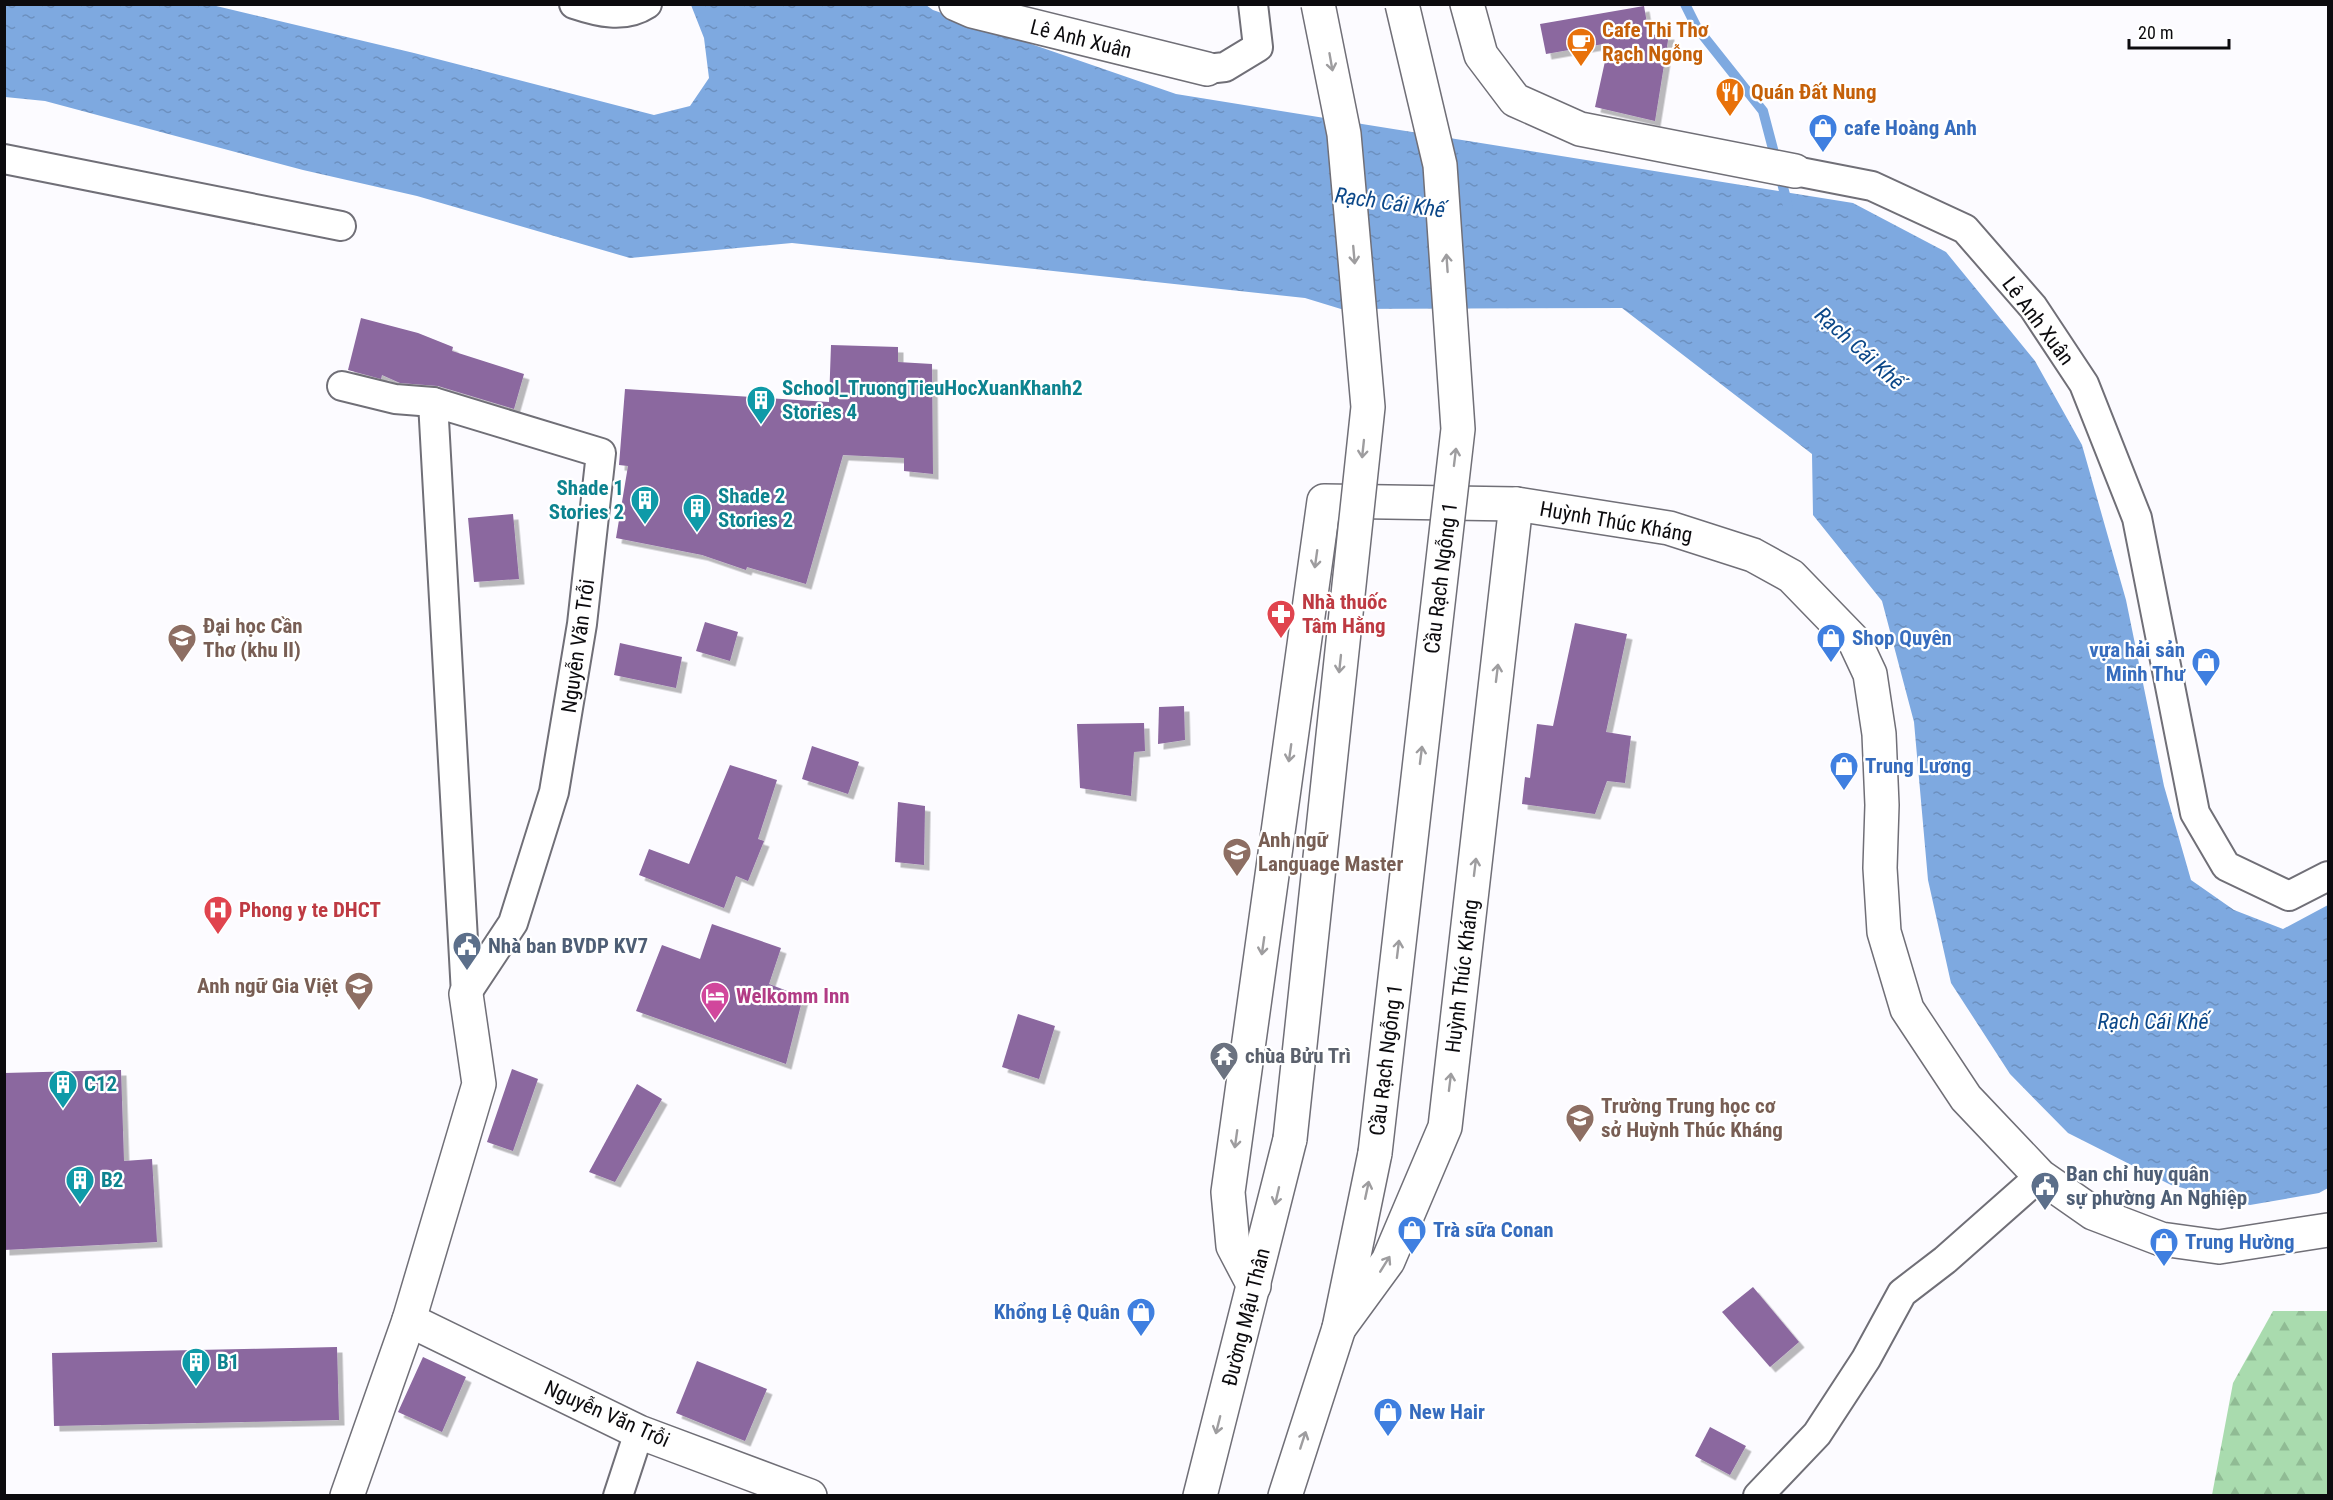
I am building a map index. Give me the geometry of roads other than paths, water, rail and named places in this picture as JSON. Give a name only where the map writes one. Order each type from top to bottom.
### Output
[{"type":"street","points":[[574,4],[619,13],[636,12],[647,4]]},
{"type":"street","name":"Lê Anh Xuân","points":[[956,4],[972,11],[1207,69]]},
{"type":"street","points":[[1207,69],[1225,67],[1258,47],[1252,4]]},
{"type":"street","name":"Đường Mậu Thân","points":[[1200,1496],[1290,1138],[1368,407],[1344,134],[1318,4]]},
{"type":"street","name":"Cầu Rạch Ngỗng 1","points":[[1339,1328],[1375,1153],[1458,429],[1440,165],[1402,4]]},
{"type":"street","name":"Lê Anh Xuân","points":[[1467,4],[1481,56],[1515,100],[1580,129],[1872,186],[1965,229],[2033,307],[2084,384],[2138,518],[2195,813],[2226,866],[2278,891],[2289,896],[2328,876]]},
{"type":"street","points":[[4,159],[341,226]]},
{"type":"street","name":"Nguyễn Văn Trỗi","points":[[342,386],[395,399],[433,402],[601,453],[582,624],[554,792],[513,923],[466,994]]},
{"type":"street","points":[[347,1496],[409,1320],[479,1084],[466,994],[433,402]]},
{"type":"street","points":[[1254,1287],[1233,1246],[1228,1192],[1324,501],[1516,504]]},
{"type":"street","name":"Huỳnh Thúc Kháng","points":[[1339,1328],[1388,1261],[1444,1127],[1516,504],[1670,528],[1753,555],[1791,576],[1855,642],[1870,674],[1879,734],[1882,805],[1880,868],[1884,932],[1907,1009],[1966,1098],[2040,1176],[2093,1214],[2161,1239],[2219,1247],[2328,1230]]},
{"type":"street","points":[[1758,1496],[1817,1434],[1866,1359],[1902,1293],[1954,1253],[2040,1176]]},
{"type":"street","name":"Nguyễn Văn Trỗi","points":[[409,1320],[639,1432],[810,1496]]},
{"type":"street","points":[[1285,1496],[1339,1328]]},
{"type":"street","points":[[618,1496],[639,1432]]},
{"type":"water","name":"Rạch Cái Khế","points":[[5,5],[212,5],[414,53],[654,115],[690,106],[709,78],[704,38],[691,5],[926,5],[933,10],[1176,94],[1853,203],[1946,252],[2035,361],[2082,445],[2126,600],[2164,786],[2191,880],[2234,910],[2283,929],[2328,905],[2328,1188],[2319,1193],[2250,1205],[2171,1185],[2068,1133],[2010,1074],[1951,983],[1928,880],[1914,722],[1882,601],[1813,515],[1812,454],[1622,308],[1341,309],[1305,298],[792,243],[630,258],[417,196],[303,170],[45,101],[5,97]]},
{"type":"waterway","points":[[1685,4],[1697,28],[1763,111],[1788,206]]},
{"type":"place","name":"Cafe Thi Thơ Rạch Ngỗng","points":[[1581,68]]},
{"type":"place","name":"Quán Đất Nung","points":[[1730,118]]},
{"type":"place","name":"cafe Hoàng Anh","points":[[1823,154]]},
{"type":"place","name":"School_TruongTieuHocXuanKhanh2 Stories 4","points":[[761,426]]},
{"type":"place","name":"Shade 1 Stories 2","points":[[645,526]]},
{"type":"place","name":"Shade 2 Stories 2","points":[[697,534]]},
{"type":"place","name":"Nhà thuốc Tâm Hằng","points":[[1281,640]]},
{"type":"place","name":"Đại học Cần Thơ (khu II)","points":[[182,664]]},
{"type":"place","name":"Shop Quyên","points":[[1831,664]]},
{"type":"place","name":"vựa hải sản Minh Thư","points":[[2206,688]]},
{"type":"place","name":"Trung Lương","points":[[1844,792]]},
{"type":"place","name":"Anh ngữ Language Master","points":[[1237,878]]},
{"type":"place","name":"Phong y te DHCT","points":[[218,936]]},
{"type":"place","name":"Nhà ban BVDP KV7","points":[[467,972]]},
{"type":"place","name":"Anh ngữ Gia Việt","points":[[359,1012]]},
{"type":"place","name":"Welkomm Inn","points":[[715,1022]]},
{"type":"place","name":"chùa Bửu Trì","points":[[1224,1082]]},
{"type":"place","name":"C12","points":[[63,1110]]},
{"type":"place","name":"Trường Trung học cơ sở Huỳnh Thúc Kháng","points":[[1580,1144]]},
{"type":"place","name":"B2","points":[[80,1206]]},
{"type":"place","name":"Ban chỉ huy quân sự phường An Nghiệp","points":[[2045,1212]]},
{"type":"place","name":"Trà sữa Conan","points":[[1412,1256]]},
{"type":"place","name":"Trung Hường","points":[[2164,1268]]},
{"type":"place","name":"Khổng Lệ Quân","points":[[1141,1338]]},
{"type":"place","name":"B1","points":[[196,1388]]},
{"type":"place","name":"New Hair","points":[[1388,1438]]}]
